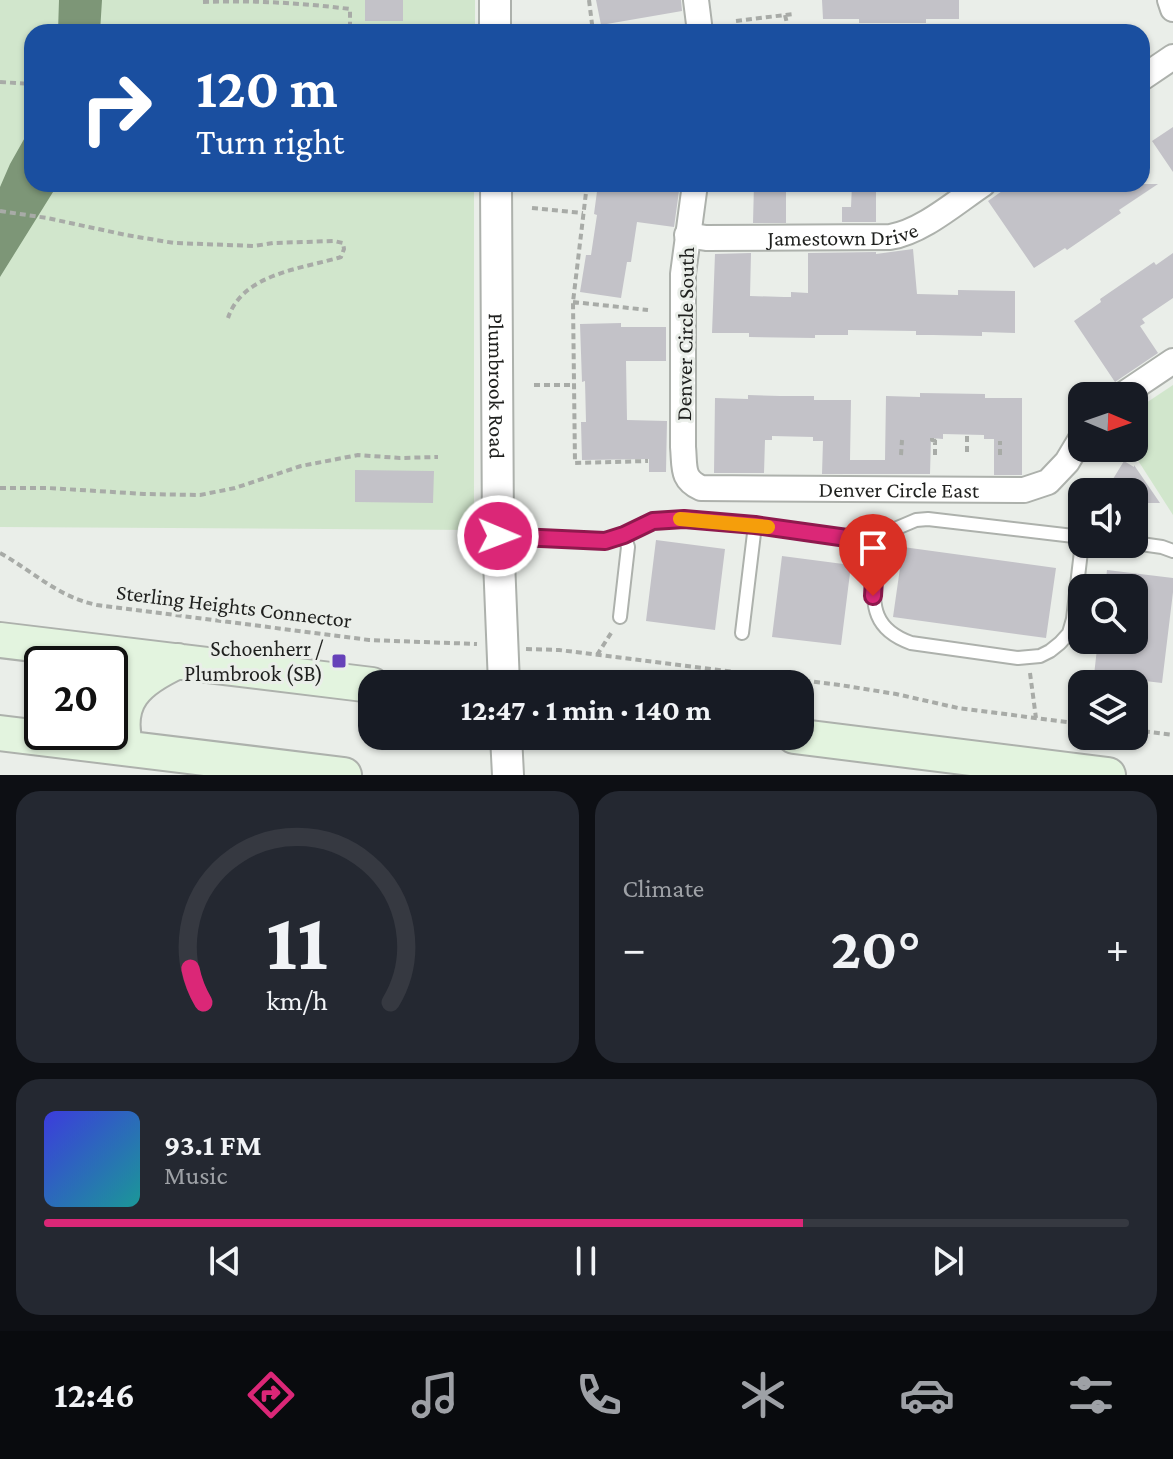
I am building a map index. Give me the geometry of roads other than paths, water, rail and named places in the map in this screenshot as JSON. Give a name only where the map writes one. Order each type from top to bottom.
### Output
[{"type":"main road","points":[[0,640],[358,683]]},
{"type":"main road","points":[[128,699],[146,678],[178,661]]},
{"type":"main road","points":[[0,733],[24,736]]},
{"type":"main road","points":[[814,741],[899,762],[1108,775]]},
{"type":"main road","points":[[128,748],[344,775]]},
{"type":"street","points":[[495,0],[495,24]]},
{"type":"street","points":[[696,0],[699,24]]},
{"type":"street","points":[[1170,0],[1173,9]]},
{"type":"street","points":[[1150,73],[1173,57]]},
{"type":"street","name":"Plumbrook Road","points":[[496,192],[498,536],[503,670]]},
{"type":"street","name":"Denver Circle South","points":[[691,483],[685,474],[683,447],[683,274],[694,192]]},
{"type":"street","name":"Jamestown Drive","points":[[687,235],[706,238],[890,237],[924,223],[971,192]]},
{"type":"street","points":[[1142,382],[1173,361]]},
{"type":"street","name":"Denver Circle East","points":[[691,483],[701,488],[1024,490],[1048,482],[1068,460]]},
{"type":"street","points":[[507,750],[508,775]]},
{"type":"lane","points":[[498,536],[605,541],[665,519],[755,525],[859,539],[928,519],[1068,538]]},
{"type":"lane","points":[[742,633],[755,525]]},
{"type":"lane","points":[[620,617],[628,547],[624,535]]},
{"type":"lane","points":[[871,537],[875,562],[874,609],[887,630],[911,643],[1018,658],[1050,651],[1069,633],[1080,558]]},
{"type":"lane","points":[[1148,545],[1173,551]]},
{"type":"place","name":"Schoenherr / Plumbrook (SB)","points":[[339,661]]}]
